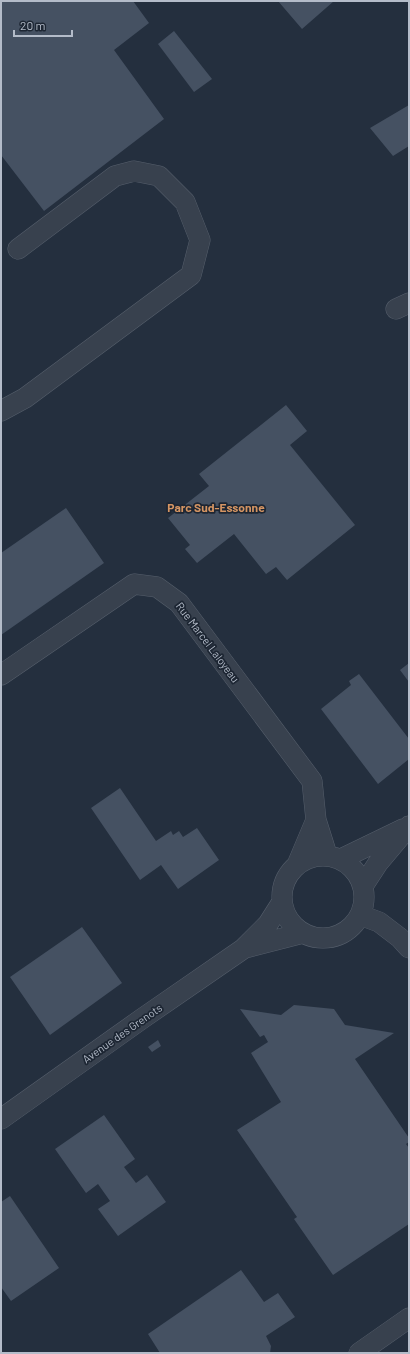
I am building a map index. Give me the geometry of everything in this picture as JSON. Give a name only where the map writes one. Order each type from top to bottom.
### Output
[{"type":"street","points":[[1,411],[25,398],[191,275],[200,240],[185,202],[158,176],[134,171],[115,176],[18,249]]},
{"type":"street","name":"Rue Marcel Laloyeau","points":[[1,675],[134,584],[156,587],[179,603],[312,782],[316,820],[334,857]]},
{"type":"street","points":[[316,820],[297,865],[288,876],[283,890],[282,902],[286,916],[295,927],[303,933],[317,938],[331,938],[354,925],[360,915],[365,901],[364,886],[357,873],[334,857]]},
{"type":"street","points":[[297,865],[313,857],[334,857],[409,826]]},
{"type":"street","points":[[364,886],[378,863],[409,826]]},
{"type":"street","name":"Avenue des Grenots","points":[[1,1119],[243,949],[268,924],[282,902]]},
{"type":"street","points":[[360,915],[379,922],[400,938],[409,948]]},
{"type":"street","name":"Avenue des Grenots","points":[[243,949],[303,933]]},
{"type":"street","points":[[358,1353],[409,1318]]},
{"type":"building","points":[[1,1],[133,1],[149,23],[114,50],[164,119],[44,211],[1,155]]},
{"type":"building","points":[[278,1],[334,1],[302,29]]},
{"type":"building","points":[[174,31],[212,79],[194,92],[158,44]]},
{"type":"building","points":[[409,105],[409,146],[393,156],[370,128]]},
{"type":"building","points":[[286,405],[307,431],[290,445],[355,525],[287,580],[276,567],[266,574],[234,534],[197,563],[185,549],[190,545],[168,518],[209,486],[199,474]]},
{"type":"building","points":[[66,508],[104,563],[1,635],[1,553]]},
{"type":"building","points":[[409,663],[409,682],[400,670]]},
{"type":"building","points":[[359,674],[409,739],[409,759],[378,784],[321,709],[351,685],[349,681]]},
{"type":"building","points":[[120,788],[156,841],[171,831],[173,835],[179,831],[183,837],[197,828],[219,860],[178,889],[161,865],[140,880],[91,808]]},
{"type":"building","points":[[82,927],[122,983],[50,1035],[10,977]]},
{"type":"building","points":[[294,1005],[334,1009],[345,1025],[394,1033],[355,1059],[409,1138],[409,1142],[406,1144],[409,1148],[409,1224],[333,1275],[294,1219],[297,1217],[237,1130],[281,1102],[251,1053],[268,1042],[264,1035],[260,1037],[240,1009],[281,1015]]},
{"type":"building","points":[[158,1040],[161,1046],[152,1052],[148,1047]]},
{"type":"building","points":[[104,1115],[135,1159],[124,1167],[136,1183],[147,1175],[166,1202],[118,1236],[98,1209],[110,1201],[98,1184],[86,1193],[55,1149]]},
{"type":"building","points":[[10,1196],[59,1268],[11,1301],[1,1287],[1,1202]]},
{"type":"building","points":[[241,1270],[264,1302],[278,1293],[295,1317],[266,1336],[271,1346],[270,1353],[160,1353],[148,1334]]},
{"type":"district","name":"Parc Sud-Essonne","points":[[216,507]]}]
